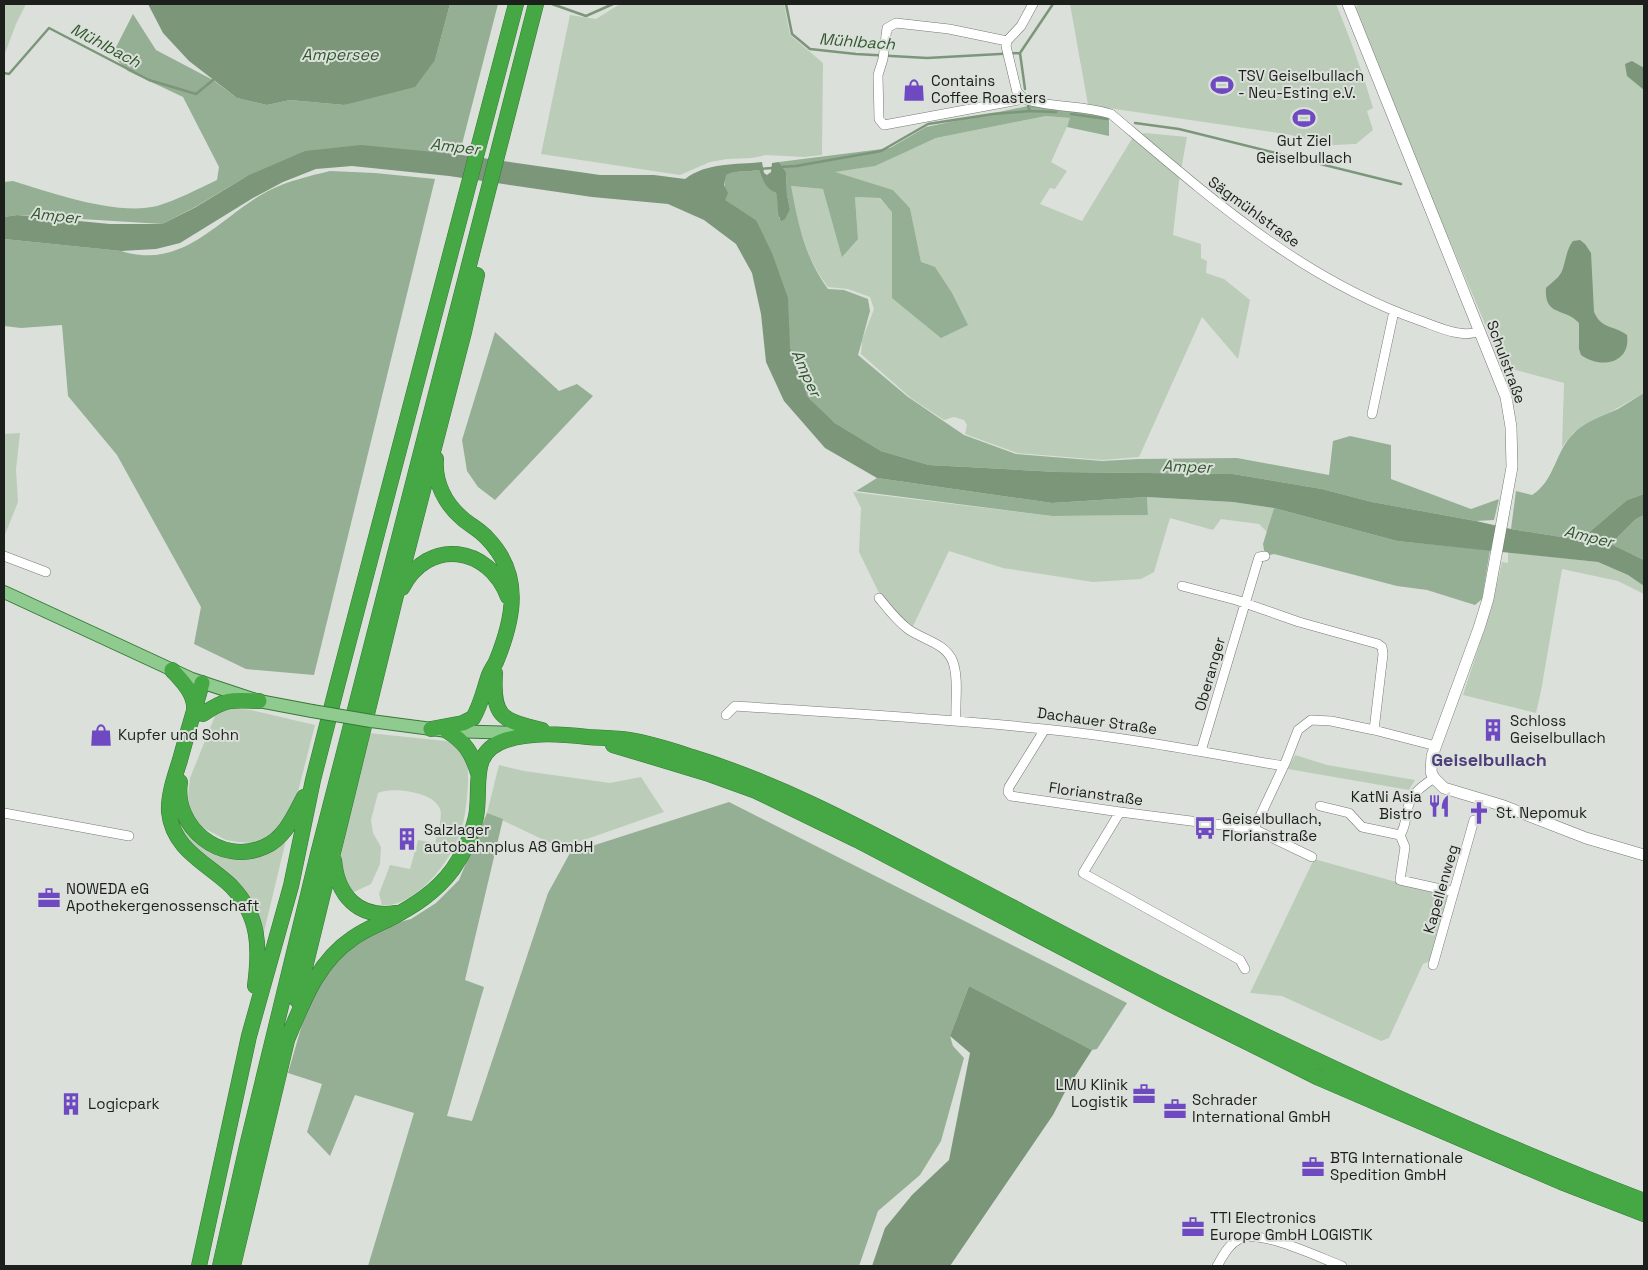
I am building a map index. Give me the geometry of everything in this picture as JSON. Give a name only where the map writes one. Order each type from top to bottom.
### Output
[{"type":"highway","points":[[199,1266],[249,1036],[291,886],[313,780],[516,4]]},
{"type":"highway","points":[[233,1266],[393,607],[464,332],[502,138],[536,4]]},
{"type":"highway","points":[[220,1266],[247,1146],[314,872],[491,197]]},
{"type":"highway","points":[[430,729],[463,723],[473,718],[492,676],[513,601],[512,589],[504,564],[486,537],[457,513],[443,495],[438,480],[436,464],[437,437]]},
{"type":"highway","points":[[393,607],[413,570],[432,558],[444,554],[456,554],[470,556],[480,561],[496,575],[508,596],[510,616]]},
{"type":"highway","points":[[172,670],[192,697],[198,714]]},
{"type":"highway","points":[[492,676],[496,704],[506,718],[518,724],[561,734]]},
{"type":"highway","points":[[207,684],[181,776],[179,792],[180,805],[188,822],[204,841],[214,846],[236,851],[246,852],[264,848],[288,828],[313,780]]},
{"type":"highway","points":[[249,1036],[259,957],[256,931],[252,919],[239,896],[231,887],[190,854],[180,843],[171,824],[169,800],[198,714],[221,702],[230,700],[259,700]]},
{"type":"highway","points":[[447,731],[457,737],[467,747],[478,773]]},
{"type":"highway","points":[[287,1040],[309,989],[328,960],[354,936],[402,912],[422,899],[439,885],[457,862],[464,851],[475,819],[478,803],[478,773],[483,757],[493,746],[501,742],[536,734],[561,734],[629,740],[662,747],[758,780],[861,828],[1171,990],[1325,1064],[1566,1170],[1644,1201]]},
{"type":"highway","points":[[590,737],[706,773],[756,791],[857,840],[1166,1002],[1319,1078],[1560,1182],[1644,1214]]},
{"type":"highway","points":[[335,848],[335,874],[339,886],[352,903],[371,912],[390,914],[402,912]]},
{"type":"main road","points":[[4,592],[172,670],[207,684],[259,700],[312,711],[430,729],[536,734]]},
{"type":"street","points":[[1024,99],[1017,92],[1006,43],[1021,26],[1033,4]]},
{"type":"street","name":"Schulstraße","points":[[1350,7],[1506,397],[1511,427],[1512,467],[1488,600],[1436,746],[1431,765],[1434,778]]},
{"type":"street","name":"Sägmühlstraße","points":[[1006,43],[948,29],[896,23],[887,28],[878,76],[878,119],[884,125],[1024,99],[1036,103],[1094,108],[1111,114],[1224,208],[1286,254],[1342,287],[1394,311],[1438,327],[1462,333],[1474,334],[1480,331]]},
{"type":"street","points":[[1372,414],[1394,311]]},
{"type":"street","points":[[4,556],[46,572]]},
{"type":"street","name":"Oberanger","points":[[1201,751],[1259,557],[1265,556]]},
{"type":"street","points":[[1182,586],[1236,600],[1378,644],[1382,647],[1383,654],[1374,730]]},
{"type":"street","points":[[879,598],[896,619],[908,629],[944,648],[952,661],[955,672],[956,720]]},
{"type":"street","name":"Dachauer Straße","points":[[726,714],[734,706],[956,720],[1045,729],[1201,751],[1283,766]]},
{"type":"street","points":[[1254,829],[1298,730],[1311,720],[1331,721],[1436,746]]},
{"type":"street","name":"Florianstraße","points":[[1045,729],[1009,787],[1008,792],[1011,796],[1254,829],[1312,857]]},
{"type":"street","points":[[1400,835],[1405,828],[1408,805],[1412,798],[1417,791],[1434,778],[1444,788],[1504,806],[1586,838],[1644,855]]},
{"type":"street","points":[[1320,806],[1349,812],[1362,827],[1400,835]]},
{"type":"street","points":[[1120,812],[1083,873],[1240,960],[1245,969]]},
{"type":"street","points":[[4,813],[128,836]]},
{"type":"street","name":"Kapellenweg","points":[[1433,966],[1474,820]]},
{"type":"street","points":[[1400,835],[1405,847],[1400,880],[1454,892]]},
{"type":"street","points":[[1218,1266],[1225,1252],[1238,1239],[1256,1236],[1282,1243],[1342,1266]]},
{"type":"shaded area","points":[[4,4],[26,4],[4,56]]},
{"type":"shaded area","points":[[450,4],[498,4],[460,152],[247,176],[197,206],[162,224],[17,215],[4,217],[4,182],[13,181],[65,197],[104,206],[141,208],[165,204],[217,180],[219,167],[183,97],[128,71],[112,55],[133,14],[156,50],[213,80],[237,98],[267,105],[290,100],[344,105],[435,60]]},
{"type":"shaded area","points":[[620,4],[784,4],[790,35],[823,63],[822,155],[804,157],[766,155],[752,158],[727,159],[710,162],[680,175],[541,154],[570,15],[596,19]]},
{"type":"shaded area","name":"TSV Geiselbullach - Neu-Esting e.V.","points":[[1070,4],[1336,4],[1373,108],[1367,111],[1373,130],[1356,144],[1334,145],[1286,134],[1088,105]]},
{"type":"shaded area","points":[[1358,4],[1644,4],[1644,393],[1573,433],[1562,447],[1564,383],[1501,366],[1356,8]]},
{"type":"shaded area","points":[[1033,105],[1109,115],[1109,136],[1067,127],[1070,118],[1046,116],[936,138],[875,166],[835,172],[893,190],[910,208],[921,262],[935,267],[952,293],[968,325],[941,338],[892,298],[892,212],[880,198],[855,197],[858,239],[842,257],[823,189],[791,186],[796,214],[808,253],[828,289],[844,290],[868,299],[870,311],[858,355],[908,397],[964,435],[1016,454],[1102,461],[1237,458],[1329,475],[1333,441],[1350,436],[1391,445],[1391,479],[1471,509],[1499,499],[1494,520],[1476,521],[1372,502],[1322,489],[1233,474],[1057,472],[929,465],[881,451],[835,423],[808,397],[790,347],[756,220],[724,200],[725,175],[759,170],[765,183],[776,193],[779,201],[779,219],[790,209],[786,172],[779,162],[890,148],[926,127]]},
{"type":"shaded area","points":[[1046,116],[1071,118],[1051,162],[1067,171],[1055,189],[1050,188],[1040,204],[1082,221],[1133,137],[1145,133],[1187,137],[1179,181],[1173,235],[1201,244],[1201,258],[1207,261],[1206,273],[1224,279],[1250,300],[1238,359],[1202,317],[1139,457],[1102,460],[1017,453],[965,434],[967,425],[964,420],[954,417],[944,420],[912,399],[861,354],[862,340],[874,309],[870,297],[848,289],[828,287],[813,264],[799,226],[790,186],[823,189],[858,239],[855,197],[879,198],[892,211],[892,298],[921,262],[910,208],[893,190],[833,172],[874,166],[936,138]]},
{"type":"shaded area","points":[[330,171],[435,179],[314,675],[246,669],[194,644],[201,607],[117,455],[68,396],[62,325],[21,328],[4,326],[4,239],[143,255],[164,254],[182,248],[200,238],[250,202],[276,187]]},
{"type":"shaded area","points":[[495,332],[559,391],[577,384],[593,396],[495,500],[478,487],[467,471],[462,440]]},
{"type":"shaded area","points":[[1644,393],[1644,494],[1627,500],[1580,540],[1511,529],[1516,491],[1532,495],[1540,489],[1546,482],[1563,448],[1574,433],[1589,422],[1618,409]]},
{"type":"shaded area","points":[[20,433],[16,469],[18,502],[4,537],[4,434]]},
{"type":"shaded area","points":[[877,478],[1052,503],[1147,497],[1148,515],[1052,516],[856,491]]},
{"type":"shaded area","points":[[853,492],[1052,516],[1148,515],[1147,497],[1233,502],[1274,508],[1267,532],[1259,524],[1221,519],[1213,530],[1170,518],[1154,572],[1141,579],[1093,582],[1003,568],[949,551],[913,626],[884,603],[859,552],[861,508]]},
{"type":"shaded area","points":[[1274,508],[1397,541],[1490,550],[1482,599],[1475,605],[1427,590],[1397,586],[1274,554],[1265,556],[1263,544]]},
{"type":"shaded area","points":[[1644,515],[1644,560],[1611,544],[1636,519]]},
{"type":"shaded area","points":[[1508,552],[1598,562],[1628,575],[1644,586],[1644,594],[1618,581],[1562,569],[1536,713],[1463,695],[1492,606],[1502,562],[1508,563]]},
{"type":"shaded area","points":[[229,708],[251,710],[315,725],[292,815],[270,838],[254,843],[226,840],[200,826],[191,812],[188,796],[190,778],[217,711]]},
{"type":"shaded area","points":[[368,733],[446,741],[463,752],[466,758],[468,785],[466,807],[460,834],[455,845],[440,870],[430,881],[407,899],[394,904],[382,905],[379,894],[390,865],[410,869],[418,840],[435,843],[441,812],[436,803],[422,795],[393,790],[378,793],[371,820],[373,833],[381,847],[380,864],[371,884],[354,892],[348,886],[340,860]]},
{"type":"shaded area","points":[[1295,755],[1327,765],[1415,780],[1409,790],[1288,769]]},
{"type":"shaded area","points":[[499,765],[524,771],[610,783],[641,777],[664,812],[561,848],[487,813]]},
{"type":"shaded area","points":[[729,802],[1127,1003],[1097,1049],[1092,1050],[969,986],[950,1036],[953,1046],[964,1058],[941,1141],[920,1175],[878,1211],[859,1266],[368,1266],[414,1113],[355,1095],[330,1156],[307,1132],[322,1084],[288,1073],[308,1004],[323,976],[348,945],[374,929],[411,919],[436,903],[459,880],[487,813],[503,819],[465,980],[484,987],[447,1116],[472,1121],[548,893],[570,853]]},
{"type":"shaded area","points":[[174,805],[192,837],[211,850],[286,840],[263,936],[183,838]]},
{"type":"shaded area","points":[[1314,859],[1450,897],[1432,960],[1423,964],[1389,1038],[1381,1041],[1282,996],[1250,993]]},
{"type":"water","name":"Ampersee","points":[[148,4],[450,4],[435,60],[415,87],[344,105],[290,100],[267,105],[237,98],[189,61],[163,33]]},
{"type":"water","points":[[1632,61],[1644,68],[1644,90],[1627,76],[1625,64]]},
{"type":"water","name":"Amper","points":[[361,145],[455,154],[600,175],[654,175],[685,179],[712,167],[762,162],[764,173],[767,175],[771,172],[772,163],[779,162],[786,172],[790,209],[785,219],[781,221],[776,193],[763,181],[759,170],[726,175],[724,185],[728,193],[725,200],[756,220],[772,253],[788,298],[790,347],[808,397],[835,423],[881,451],[929,465],[1057,472],[1233,474],[1322,489],[1372,502],[1511,529],[1580,540],[1627,500],[1644,494],[1644,515],[1636,519],[1611,544],[1644,560],[1644,586],[1628,575],[1598,562],[1397,541],[1274,508],[1233,502],[1147,497],[1052,503],[877,478],[825,448],[784,401],[766,362],[761,314],[752,273],[736,244],[704,220],[668,204],[592,197],[449,176],[352,166],[316,169],[283,182],[253,198],[180,243],[156,249],[121,251],[4,239],[4,217],[17,215],[110,224],[162,224],[196,207],[247,176],[305,151]]},
{"type":"water","points":[[1580,240],[1591,253],[1594,312],[1597,318],[1605,325],[1627,335],[1627,345],[1624,352],[1613,361],[1597,362],[1581,355],[1579,349],[1579,323],[1568,315],[1552,308],[1546,297],[1546,288],[1561,274],[1571,244],[1573,241]]},
{"type":"water","points":[[969,986],[1092,1050],[1065,1092],[1053,1115],[950,1266],[872,1266],[885,1228],[912,1195],[949,1160],[970,1053],[950,1036]]},
{"type":"waterway","name":"Mühlbach","points":[[552,4],[586,16],[613,4]]},
{"type":"waterway","name":"Mühlbach","points":[[786,4],[792,34],[810,49],[927,58],[1020,53]]},
{"type":"waterway","points":[[1025,89],[1020,53],[1053,4]]},
{"type":"waterway","name":"Mühlbach","points":[[4,73],[9,74],[49,28],[149,80],[196,94],[213,80]]},
{"type":"waterway","points":[[780,167],[796,166],[881,151],[928,124],[993,114],[1030,111],[1028,106]]},
{"type":"waterway","points":[[1030,111],[1056,112]]},
{"type":"waterway","points":[[1071,114],[1107,119]]},
{"type":"waterway","points":[[1135,123],[1179,129],[1401,184]]},
{"type":"waterway","points":[[760,169],[772,168]]},
{"type":"place","name":"TSV Geiselbullach - Neu-Esting e.V.","points":[[1222,85]]},
{"type":"place","name":"Contains Coffee Roasters","points":[[914,90]]},
{"type":"place","name":"Gut Ziel Geiselbullach","points":[[1304,118]]},
{"type":"place","name":"Schloss Geiselbullach","points":[[1493,730]]},
{"type":"place","name":"Kupfer und Sohn","points":[[101,735]]},
{"type":"place","name":"KatNi Asia Bistro","points":[[1439,806]]},
{"type":"place","name":"St. Nepomuk","points":[[1479,813]]},
{"type":"place","name":"Geiselbullach, Florianstraße","points":[[1205,828]]},
{"type":"place","name":"Salzlager autobahnplus A8 GmbH","points":[[407,839]]},
{"type":"place","name":"NOWEDA eG Apothekergenossenschaft","points":[[49,898]]},
{"type":"place","name":"LMU Klinik Logistik","points":[[1144,1094]]},
{"type":"place","name":"Logicpark","points":[[71,1104]]},
{"type":"place","name":"Schrader International GmbH","points":[[1175,1109]]},
{"type":"place","name":"BTG Internationale Spedition GmbH","points":[[1313,1167]]},
{"type":"place","name":"TTI Electronics Europe GmbH LOGISTIK","points":[[1193,1227]]},
{"type":"district","name":"Geiselbullach","points":[[1489,760]]}]
